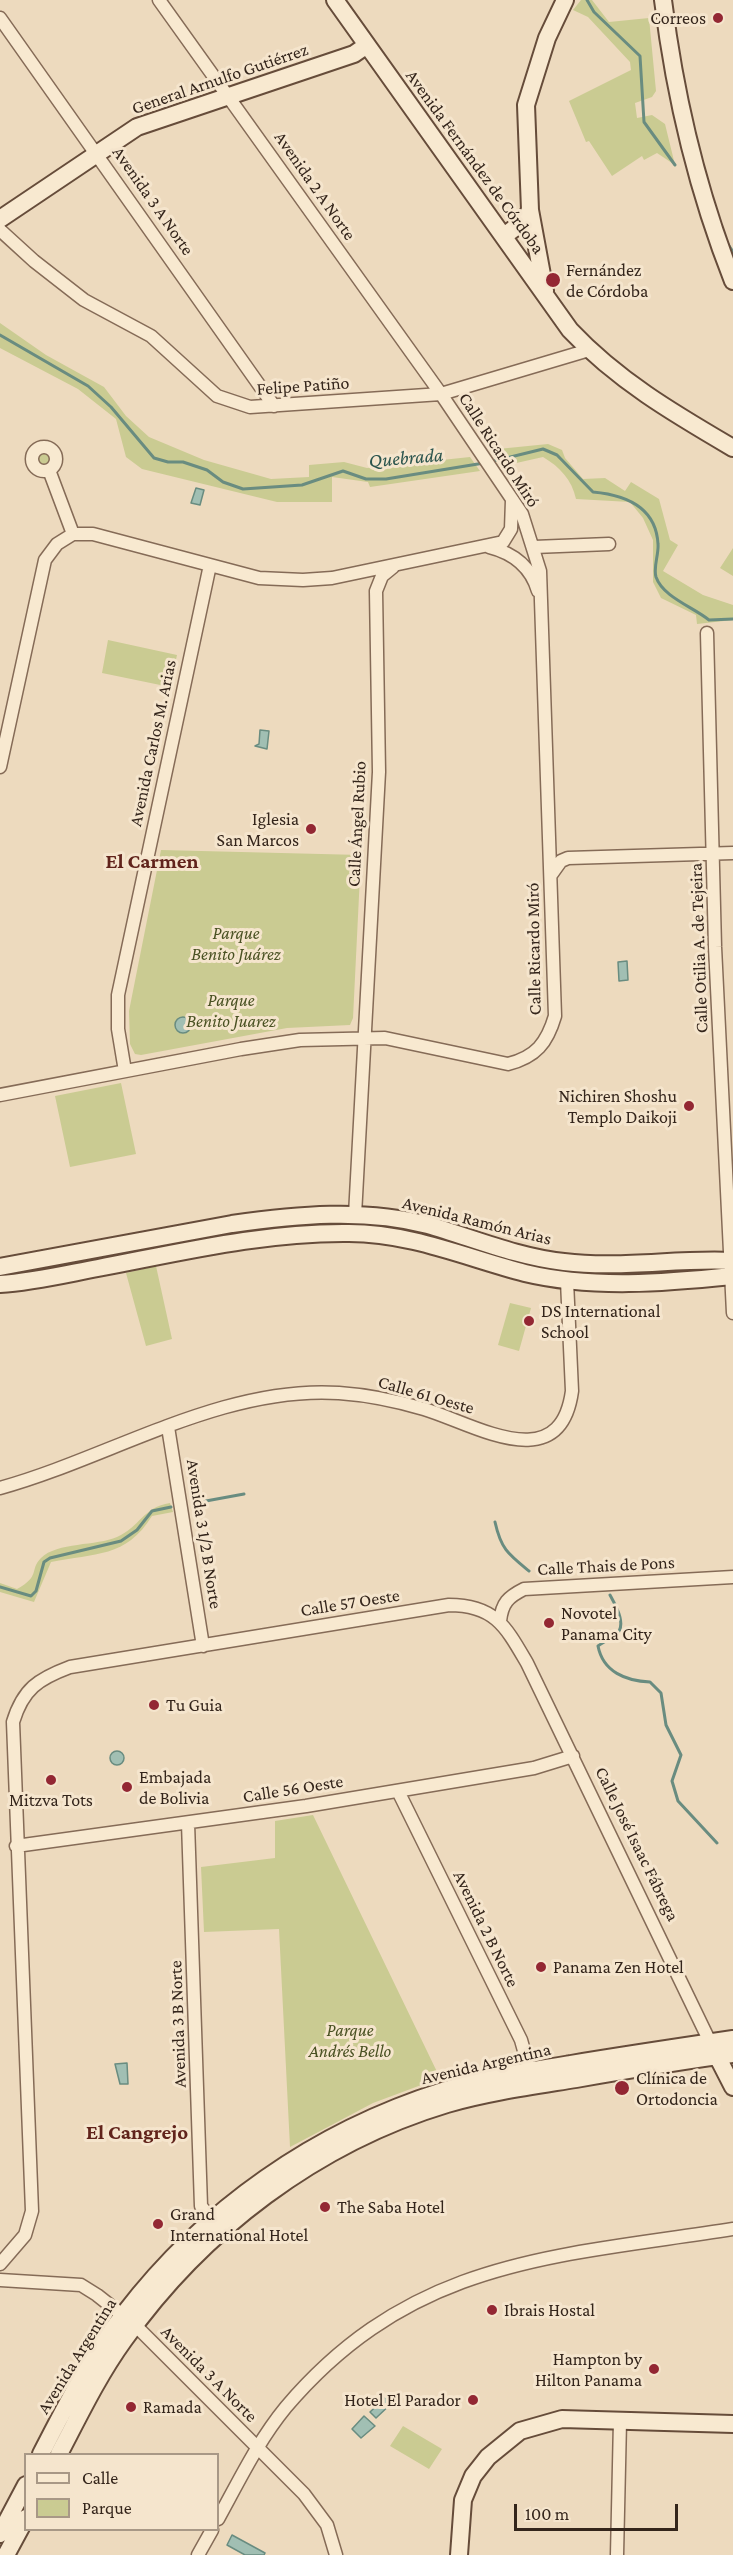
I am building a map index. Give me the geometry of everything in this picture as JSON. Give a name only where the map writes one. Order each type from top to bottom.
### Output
[{"type":"main road","name":"Avenida Fernández de Córdoba","points":[[335,0],[570,330],[589,350],[645,396],[733,447]]},
{"type":"main road","points":[[546,295],[530,210],[526,105],[547,38],[565,0]]},
{"type":"main road","points":[[663,0],[676,90],[685,130],[705,204],[733,281]]},
{"type":"main road","name":"General Arnulfo Gutiérrez","points":[[0,219],[96,152],[137,127],[227,94],[354,54],[367,45]]},
{"type":"main road","points":[[504,236],[524,221],[530,210]]},
{"type":"main road","points":[[335,1233],[350,1226],[355,1215]]},
{"type":"main road","name":"Avenida Ramón Arias","points":[[0,1267],[269,1218],[355,1215],[425,1225],[525,1255],[563,1262],[732,1269]]},
{"type":"main road","name":"Avenida Ramón Arias","points":[[0,1284],[120,1264],[257,1237],[335,1233],[364,1233],[430,1244],[525,1273],[567,1281],[603,1283],[732,1269]]},
{"type":"main road","points":[[117,1247],[120,1264]]},
{"type":"main road","name":"Avenida Argentina","points":[[42,2453],[83,2379],[129,2319],[172,2281],[208,2229],[276,2187],[372,2132],[447,2104],[532,2078],[641,2060],[723,2051],[733,2040]]},
{"type":"main road","name":"Calle José Isaac Fábrega","points":[[723,2051],[733,2087]]},
{"type":"main road","name":"Avenida Argentina","points":[[60,2453],[129,2319]]},
{"type":"main road","points":[[459,2555],[463,2499],[473,2476],[504,2441],[520,2431],[562,2420],[733,2424]]},
{"type":"main road","points":[[6,2555],[19,2520],[24,2496]]},
{"type":"main road","points":[[0,2534],[19,2520]]},
{"type":"street","name":"Avenida 2 A Norte","points":[[159,0],[441,394]]},
{"type":"street","name":"Avenida 3 A Norte","points":[[0,18],[274,406]]},
{"type":"street","name":"Felipe Patiño","points":[[0,230],[34,261],[84,300],[151,336],[216,396],[250,407],[441,394],[589,350]]},
{"type":"street","name":"Calle Ricardo Miró","points":[[0,1095],[300,1040],[385,1038],[508,1064],[523,1060],[539,1051],[549,1035],[555,1016],[539,595],[540,571],[522,514],[441,394]]},
{"type":"street","points":[[49,470],[73,534]]},
{"type":"street","points":[[0,767],[45,560],[57,544],[73,534],[107,536],[259,578],[303,580],[347,575],[488,547],[508,537],[513,521],[512,500]]},
{"type":"street","points":[[534,547],[609,544]]},
{"type":"street","points":[[488,547],[501,550],[522,564],[530,574],[539,595]]},
{"type":"street","name":"Avenida Carlos M. Arias","points":[[125,1071],[118,1029],[118,995],[210,565]]},
{"type":"street","points":[[347,575],[363,580],[376,591],[382,576],[395,565]]},
{"type":"street","name":"Calle Ángel Rubio","points":[[355,1215],[363,1038],[380,772],[376,591]]},
{"type":"street","name":"Calle Otilia A. de Tejeira","points":[[707,633],[715,947],[733,1313]]},
{"type":"street","points":[[550,839],[568,858]]},
{"type":"street","points":[[551,875],[561,861],[568,858],[733,853]]},
{"type":"street","points":[[363,1058],[372,1046],[385,1038]]},
{"type":"street","name":"Calle 61 Oeste","points":[[0,1488],[233,1406],[295,1393],[338,1393],[397,1402],[504,1438],[525,1442],[541,1438],[554,1430],[564,1419],[572,1398],[567,1281]]},
{"type":"street","name":"Avenida 3 1/2 B Norte","points":[[168,1427],[203,1646]]},
{"type":"street","name":"Calle Thais de Pons","points":[[500,1621],[501,1607],[508,1597],[524,1589],[733,1577]]},
{"type":"street","name":"Calle 57 Oeste","points":[[3,2262],[25,2235],[33,2211],[16,1846],[13,1722],[19,1702],[40,1680],[70,1667],[449,1605],[465,1605],[484,1610],[500,1621]]},
{"type":"street","name":"Calle José Isaac Fábrega","points":[[500,1621],[526,1661],[723,2051]]},
{"type":"street","name":"Calle 56 Oeste","points":[[16,1846],[398,1791],[534,1768],[573,1756]]},
{"type":"street","points":[[0,1772],[14,1771]]},
{"type":"street","name":"Avenida 2 B Norte","points":[[398,1791],[520,2040],[532,2078]]},
{"type":"street","name":"Avenida 3 B Norte","points":[[188,1823],[201,2206],[208,2229]]},
{"type":"street","points":[[219,2517],[257,2448],[285,2408],[348,2347],[382,2323],[439,2290],[510,2265],[562,2254],[733,2229]]},
{"type":"street","points":[[3,2262],[4,2280]]},
{"type":"street","name":"Avenida 3 A Norte","points":[[4,2280],[81,2285],[129,2319],[319,2512],[327,2525],[336,2555]]},
{"type":"street","points":[[617,2555],[620,2421]]},
{"type":"street","points":[[198,2555],[211,2531]]},
{"type":"green space","points":[[581,0],[592,0],[609,22],[649,18],[656,91],[652,97],[635,103],[637,118],[652,115],[665,124],[675,165],[657,153],[644,160],[642,156],[612,176],[589,141],[586,142],[569,101],[631,70],[630,62],[588,17],[573,10]]},
{"type":"green space","points":[[0,323],[46,355],[104,387],[126,416],[149,437],[204,460],[271,479],[309,477],[309,465],[344,462],[367,468],[470,457],[480,471],[370,487],[368,482],[332,477],[332,502],[277,502],[142,469],[126,457],[116,419],[78,389],[0,348]]},
{"type":"green space","points":[[548,444],[562,450],[565,458],[583,479],[605,478],[625,491],[631,482],[659,499],[670,540],[678,545],[663,571],[703,595],[733,605],[733,620],[697,624],[696,615],[661,598],[653,582],[653,540],[643,518],[630,502],[576,499],[572,486],[564,475],[543,457],[503,466],[495,453],[498,449]]},
{"type":"green space","points":[[43,449],[49,452],[52,458],[49,464],[43,467],[37,464],[34,458],[37,452]]},
{"type":"green space","points":[[733,548],[733,576],[720,568]]},
{"type":"green space","points":[[108,640],[177,655],[170,687],[102,673]]},
{"type":"green space","name":"Parque Benito Juárez","points":[[161,850],[361,855],[353,1018],[350,1025],[287,1028],[141,1055],[135,1054],[130,1044],[129,1011]]},
{"type":"green space","points":[[121,1083],[136,1154],[70,1167],[55,1096]]},
{"type":"green space","points":[[156,1266],[172,1339],[146,1346],[126,1273]]},
{"type":"green space","points":[[510,1303],[531,1308],[519,1351],[498,1345]]},
{"type":"green space","points":[[170,1503],[173,1512],[152,1516],[142,1530],[120,1547],[95,1555],[51,1562],[34,1602],[0,1592],[0,1583],[17,1589],[29,1580],[38,1562],[48,1553],[57,1549],[117,1537],[125,1533],[147,1513]]},
{"type":"green space","name":"Parque Andrés Bello","points":[[313,1815],[440,2078],[373,2103],[290,2147],[279,1929],[204,1932],[201,1867],[275,1858],[275,1821]]},
{"type":"green space","points":[[403,2426],[442,2449],[429,2469],[390,2446]]},
{"type":"shaded area","points":[[196,488],[204,490],[200,505],[191,503]]},
{"type":"shaded area","points":[[260,730],[269,731],[267,749],[255,746],[259,744]]},
{"type":"shaded area","points":[[627,961],[628,980],[619,981],[618,962]]},
{"type":"shaded area","points":[[183,1017],[189,1019],[191,1025],[189,1031],[183,1033],[177,1031],[175,1025],[177,1019]]},
{"type":"shaded area","points":[[114,1751],[120,1751],[124,1758],[120,1765],[114,1765],[110,1761],[110,1755]]},
{"type":"shaded area","points":[[127,2063],[128,2084],[120,2084],[115,2064]]},
{"type":"shaded area","points":[[388,2395],[394,2401],[376,2418],[370,2412]]},
{"type":"shaded area","points":[[364,2416],[375,2426],[361,2438],[352,2429]]},
{"type":"shaded area","points":[[232,2535],[265,2553],[264,2555],[245,2555],[227,2545]]},
{"type":"waterway","points":[[587,0],[594,12],[640,56],[644,122],[675,165]]},
{"type":"waterway","points":[[726,241],[733,252]]},
{"type":"waterway","name":"Quebrada","points":[[0,335],[88,386],[111,407],[154,458],[168,462],[183,462],[207,470],[223,482],[243,489],[302,485],[343,471],[366,479],[386,479],[484,463]]},
{"type":"waterway","name":"Quebrada","points":[[490,462],[543,449],[557,455],[593,492],[617,496],[637,505],[652,521],[656,531],[658,548],[655,573],[665,590],[709,620],[733,619]]},
{"type":"waterway","points":[[195,1503],[244,1494]]},
{"type":"waterway","points":[[0,1587],[31,1596],[36,1591],[44,1562],[50,1558],[121,1541],[137,1530],[152,1511],[171,1507]]},
{"type":"waterway","points":[[495,1522],[506,1550],[529,1571]]},
{"type":"waterway","points":[[610,1595],[620,1616],[621,1627],[615,1636],[598,1646],[601,1655],[610,1669],[632,1680],[650,1682],[661,1693],[666,1725],[681,1755],[672,1781],[678,1801],[717,1843]]},
{"type":"place","name":"Correos","points":[[718,18]]},
{"type":"place","name":"Fernández de Córdoba","points":[[553,280]]},
{"type":"place","name":"Iglesia San Marcos","points":[[311,829]]},
{"type":"place","name":"Nichiren Shoshu Templo Daikoji","points":[[689,1106]]},
{"type":"place","name":"DS International School","points":[[529,1321]]},
{"type":"place","name":"Novotel Panama City","points":[[549,1623]]},
{"type":"place","name":"Tu Guia","points":[[154,1705]]},
{"type":"place","name":"Mitzva Tots","points":[[51,1780]]},
{"type":"place","name":"Embajada de Bolivia","points":[[127,1787]]},
{"type":"place","name":"Panama Zen Hotel","points":[[541,1967]]},
{"type":"place","name":"Clínica de Ortodoncia","points":[[622,2088]]},
{"type":"place","name":"The Saba Hotel","points":[[325,2207]]},
{"type":"place","name":"Grand International Hotel","points":[[158,2224]]},
{"type":"place","name":"Ibrais Hostal","points":[[492,2310]]},
{"type":"place","name":"Hampton by Hilton Panama","points":[[654,2369]]},
{"type":"place","name":"Hotel El Parador","points":[[473,2400]]},
{"type":"place","name":"Ramada","points":[[131,2407]]},
{"type":"district","name":"El Carmen","points":[[152,862]]},
{"type":"district","name":"El Cangrejo","points":[[137,2133]]},
{"type":"park label","name":"Parque Benito Juarez","points":[[231,1010]]}]
